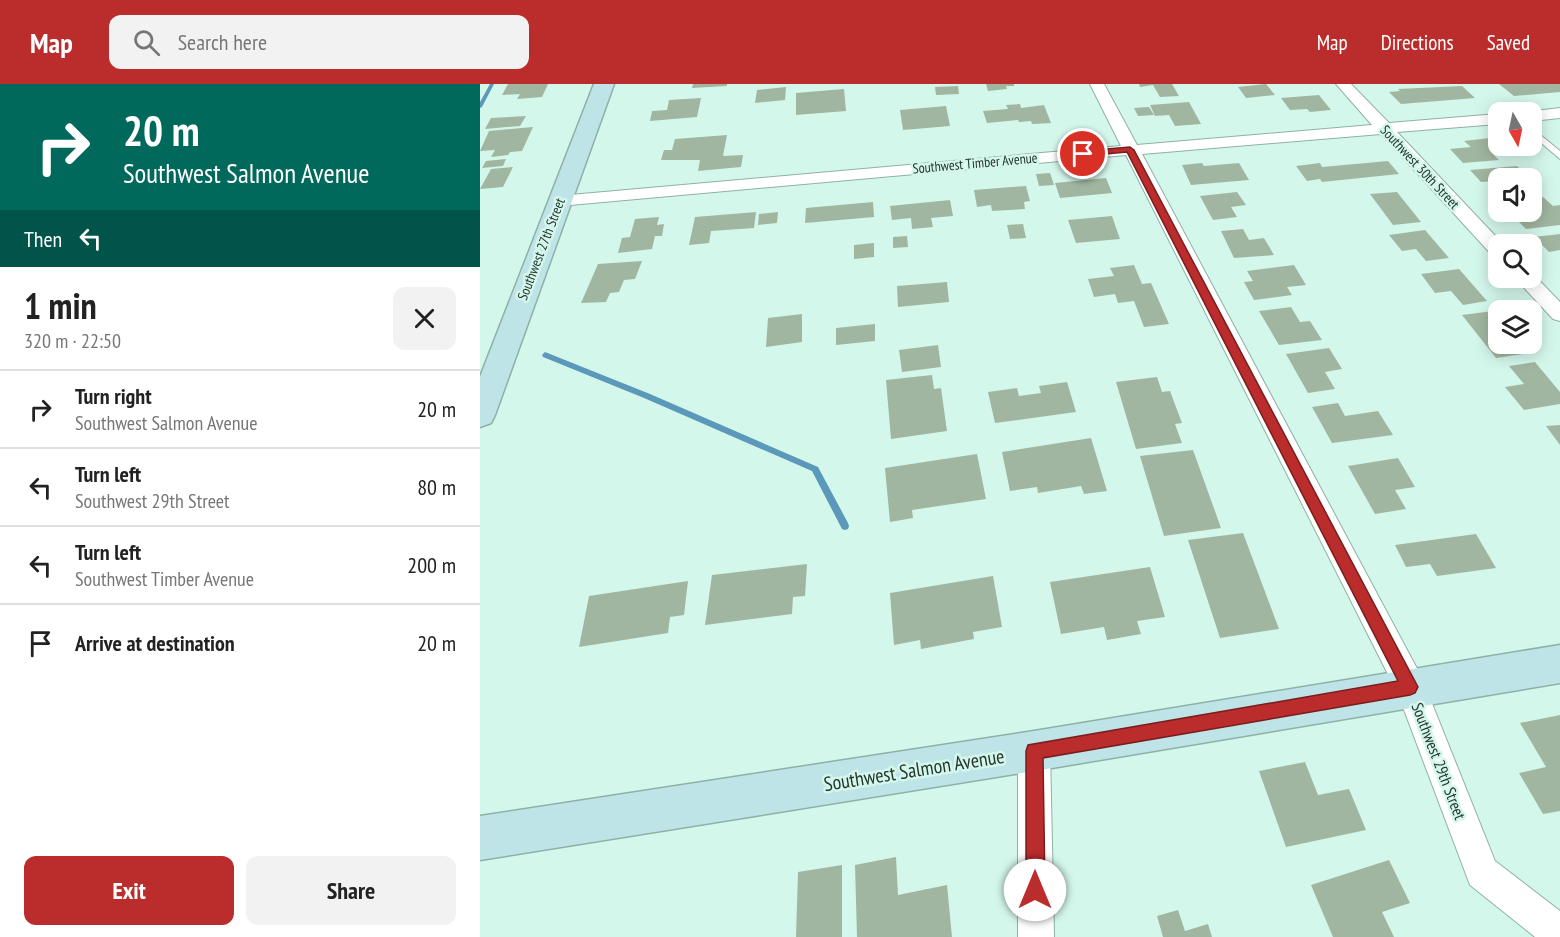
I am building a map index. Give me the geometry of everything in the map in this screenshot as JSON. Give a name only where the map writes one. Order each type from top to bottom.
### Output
[{"type":"street","name":"Southwest 27th Street","points":[[480,415],[604,84]]},
{"type":"street","name":"Southwest 29th Street","points":[[1098,84],[1130,150],[1410,687],[1482,873],[1560,934]]},
{"type":"street","name":"Southwest 30th Street","points":[[1343,84],[1488,239]]},
{"type":"street","points":[[1542,115],[1560,113]]},
{"type":"street","name":"Southwest Timber Avenue","points":[[559,201],[1488,120]]},
{"type":"street","points":[[1535,288],[1560,314]]},
{"type":"street","name":"Southwest Salmon Avenue","points":[[480,838],[1034,751],[1560,664]]},
{"type":"street","points":[[1034,751],[1036,937]]},
{"type":"lane","points":[[1542,140],[1560,156]]},
{"type":"building","points":[[508,84],[548,84],[542,97],[517,99],[520,94],[502,95]]},
{"type":"building","points":[[693,84],[727,84],[727,86],[692,88]]},
{"type":"building","points":[[986,84],[1014,84],[1014,86],[988,91]]},
{"type":"building","points":[[1139,84],[1172,84],[1179,96],[1160,97],[1153,85],[1140,87]]},
{"type":"building","points":[[1266,84],[1275,95],[1246,98],[1238,87]]},
{"type":"building","points":[[1499,84],[1560,84],[1560,92],[1514,96]]},
{"type":"building","points":[[958,86],[959,94],[936,95],[935,87]]},
{"type":"building","points":[[1462,86],[1475,98],[1401,104],[1389,92],[1400,91],[1398,89]]},
{"type":"building","points":[[786,87],[785,100],[755,103],[757,90]]},
{"type":"building","points":[[844,89],[846,111],[796,115],[796,93]]},
{"type":"building","points":[[1319,95],[1331,110],[1310,112],[1307,109],[1290,110],[1281,98]]},
{"type":"building","points":[[701,98],[697,117],[650,121],[652,111],[667,110],[669,100]]},
{"type":"building","points":[[1189,102],[1201,124],[1175,126],[1169,115],[1155,116],[1150,105]]},
{"type":"building","points":[[1020,104],[1021,108],[1044,105],[1051,123],[1032,124],[1031,121],[1019,122],[1018,120],[987,123],[983,111],[1008,109],[1006,105]]},
{"type":"building","points":[[946,106],[950,126],[903,130],[900,110]]},
{"type":"building","points":[[1149,107],[1154,115],[1138,116],[1134,108]]},
{"type":"building","points":[[526,116],[520,126],[485,129],[491,118]]},
{"type":"building","points":[[533,127],[522,151],[491,157],[495,150],[480,151],[489,131]]},
{"type":"building","points":[[727,135],[723,156],[743,155],[741,167],[698,171],[700,160],[661,160],[664,150],[672,150],[675,139]]},
{"type":"building","points":[[1488,138],[1488,156],[1495,156],[1499,160],[1463,163],[1450,149],[1471,147],[1464,141]]},
{"type":"building","points":[[506,159],[503,166],[482,168],[486,161]]},
{"type":"building","points":[[1388,161],[1399,174],[1322,182],[1320,179],[1307,181],[1296,166],[1320,163],[1322,167]]},
{"type":"building","points":[[1202,163],[1204,166],[1239,163],[1249,180],[1191,185],[1182,165]]},
{"type":"building","points":[[1517,166],[1519,168],[1494,168]]},
{"type":"building","points":[[513,167],[503,187],[480,189],[491,169]]},
{"type":"building","points":[[1488,168],[1488,182],[1481,182],[1470,170]]},
{"type":"building","points":[[1050,173],[1054,185],[1039,186],[1036,174]]},
{"type":"building","points":[[1106,178],[1112,193],[1060,198],[1055,183]]},
{"type":"building","points":[[1026,186],[1030,201],[1024,202],[1025,209],[992,211],[991,205],[977,207],[974,190]]},
{"type":"building","points":[[1237,192],[1246,205],[1231,207],[1237,217],[1213,220],[1200,196]]},
{"type":"building","points":[[1397,192],[1421,222],[1393,225],[1370,194]]},
{"type":"building","points":[[1542,197],[1553,206],[1560,205],[1560,225],[1526,229],[1519,222],[1542,222]]},
{"type":"building","points":[[950,200],[953,216],[931,218],[933,227],[912,229],[911,218],[892,220],[890,206]]},
{"type":"building","points":[[873,202],[874,217],[805,223],[806,208]]},
{"type":"building","points":[[756,212],[754,228],[711,231],[709,243],[689,245],[695,217]]},
{"type":"building","points":[[778,212],[777,223],[758,225],[759,214]]},
{"type":"building","points":[[1112,216],[1120,239],[1076,243],[1068,220]]},
{"type":"building","points":[[659,217],[657,225],[664,224],[662,236],[655,236],[652,249],[618,253],[622,238],[630,237],[635,219]]},
{"type":"building","points":[[1023,224],[1026,238],[1010,239],[1007,225]]},
{"type":"building","points":[[1243,229],[1249,240],[1264,238],[1274,255],[1234,258],[1221,231]]},
{"type":"building","points":[[1425,230],[1449,258],[1426,261],[1416,249],[1402,251],[1389,235]]},
{"type":"building","points":[[1560,234],[1560,250],[1549,252],[1542,245],[1542,236]]},
{"type":"building","points":[[907,236],[908,247],[893,248],[893,237]]},
{"type":"building","points":[[874,243],[874,257],[854,259],[854,245]]},
{"type":"building","points":[[642,261],[635,279],[624,280],[619,292],[610,293],[606,302],[581,303],[598,264]]},
{"type":"building","points":[[1134,265],[1142,284],[1151,283],[1169,324],[1144,327],[1134,301],[1118,303],[1115,294],[1094,297],[1088,279],[1114,276],[1110,268]]},
{"type":"building","points":[[1294,265],[1306,285],[1287,287],[1292,295],[1254,300],[1244,282],[1253,281],[1247,271]]},
{"type":"building","points":[[1459,269],[1487,301],[1463,305],[1451,291],[1435,293],[1421,274]]},
{"type":"building","points":[[947,282],[949,302],[898,307],[897,286]]},
{"type":"building","points":[[1291,307],[1300,322],[1310,321],[1322,340],[1279,345],[1259,311]]},
{"type":"building","points":[[1488,312],[1488,348],[1462,315]]},
{"type":"building","points":[[802,314],[802,342],[766,347],[768,318]]},
{"type":"building","points":[[875,324],[875,341],[836,345],[836,328]]},
{"type":"building","points":[[938,345],[941,367],[902,372],[899,350]]},
{"type":"building","points":[[1329,348],[1342,369],[1325,372],[1335,389],[1308,393],[1286,354]]},
{"type":"building","points":[[1493,354],[1522,354],[1496,358]]},
{"type":"building","points":[[1535,362],[1560,392],[1560,404],[1524,410],[1505,387],[1524,384],[1509,366]]},
{"type":"building","points":[[932,375],[934,389],[941,388],[947,431],[891,439],[886,380]]},
{"type":"building","points":[[1157,377],[1162,392],[1170,391],[1182,423],[1175,424],[1182,443],[1136,449],[1116,382]]},
{"type":"building","points":[[1067,382],[1076,412],[995,423],[988,392],[1017,388],[1019,396],[1041,393],[1039,386]]},
{"type":"building","points":[[1338,403],[1345,416],[1378,411],[1393,435],[1332,443],[1312,407]]},
{"type":"building","points":[[1560,425],[1560,445],[1546,426]]},
{"type":"building","points":[[1091,438],[1107,491],[1084,494],[1081,486],[1038,493],[1037,487],[1010,491],[1002,452]]},
{"type":"building","points":[[1193,450],[1221,528],[1164,536],[1140,456]]},
{"type":"building","points":[[977,454],[986,499],[912,510],[913,518],[890,522],[885,468]]},
{"type":"building","points":[[1398,458],[1415,487],[1395,490],[1406,509],[1375,514],[1348,466]]},
{"type":"building","points":[[1243,533],[1279,629],[1220,638],[1188,540]]},
{"type":"building","points":[[1476,534],[1496,568],[1437,576],[1430,564],[1406,567],[1395,545]]},
{"type":"building","points":[[807,564],[805,596],[793,597],[792,614],[705,625],[712,575]]},
{"type":"building","points":[[1150,567],[1165,617],[1137,621],[1141,634],[1107,640],[1104,627],[1061,634],[1050,582]]},
{"type":"building","points":[[993,576],[1002,627],[973,632],[974,639],[921,649],[920,640],[894,645],[890,593]]},
{"type":"building","points":[[688,581],[684,615],[670,617],[668,633],[579,647],[589,596]]},
{"type":"building","points":[[1560,715],[1560,811],[1543,814],[1519,773],[1546,767],[1520,723]]},
{"type":"building","points":[[1305,762],[1318,795],[1349,789],[1366,830],[1286,847],[1259,771]]},
{"type":"building","points":[[896,857],[898,895],[947,885],[952,937],[857,937],[855,865]]},
{"type":"building","points":[[1389,860],[1410,903],[1382,912],[1394,937],[1333,937],[1311,885]]},
{"type":"building","points":[[842,865],[842,937],[796,937],[798,872]]},
{"type":"building","points":[[1178,910],[1185,931],[1208,924],[1212,937],[1163,937],[1157,916]]},
{"type":"waterway","points":[[480,107],[492,84]]},
{"type":"waterway","points":[[545,355],[647,396],[815,469],[845,526]]},
{"type":"route","points":[[1035,890],[1034,751],[1410,687],[1130,150],[1083,154]]}]
